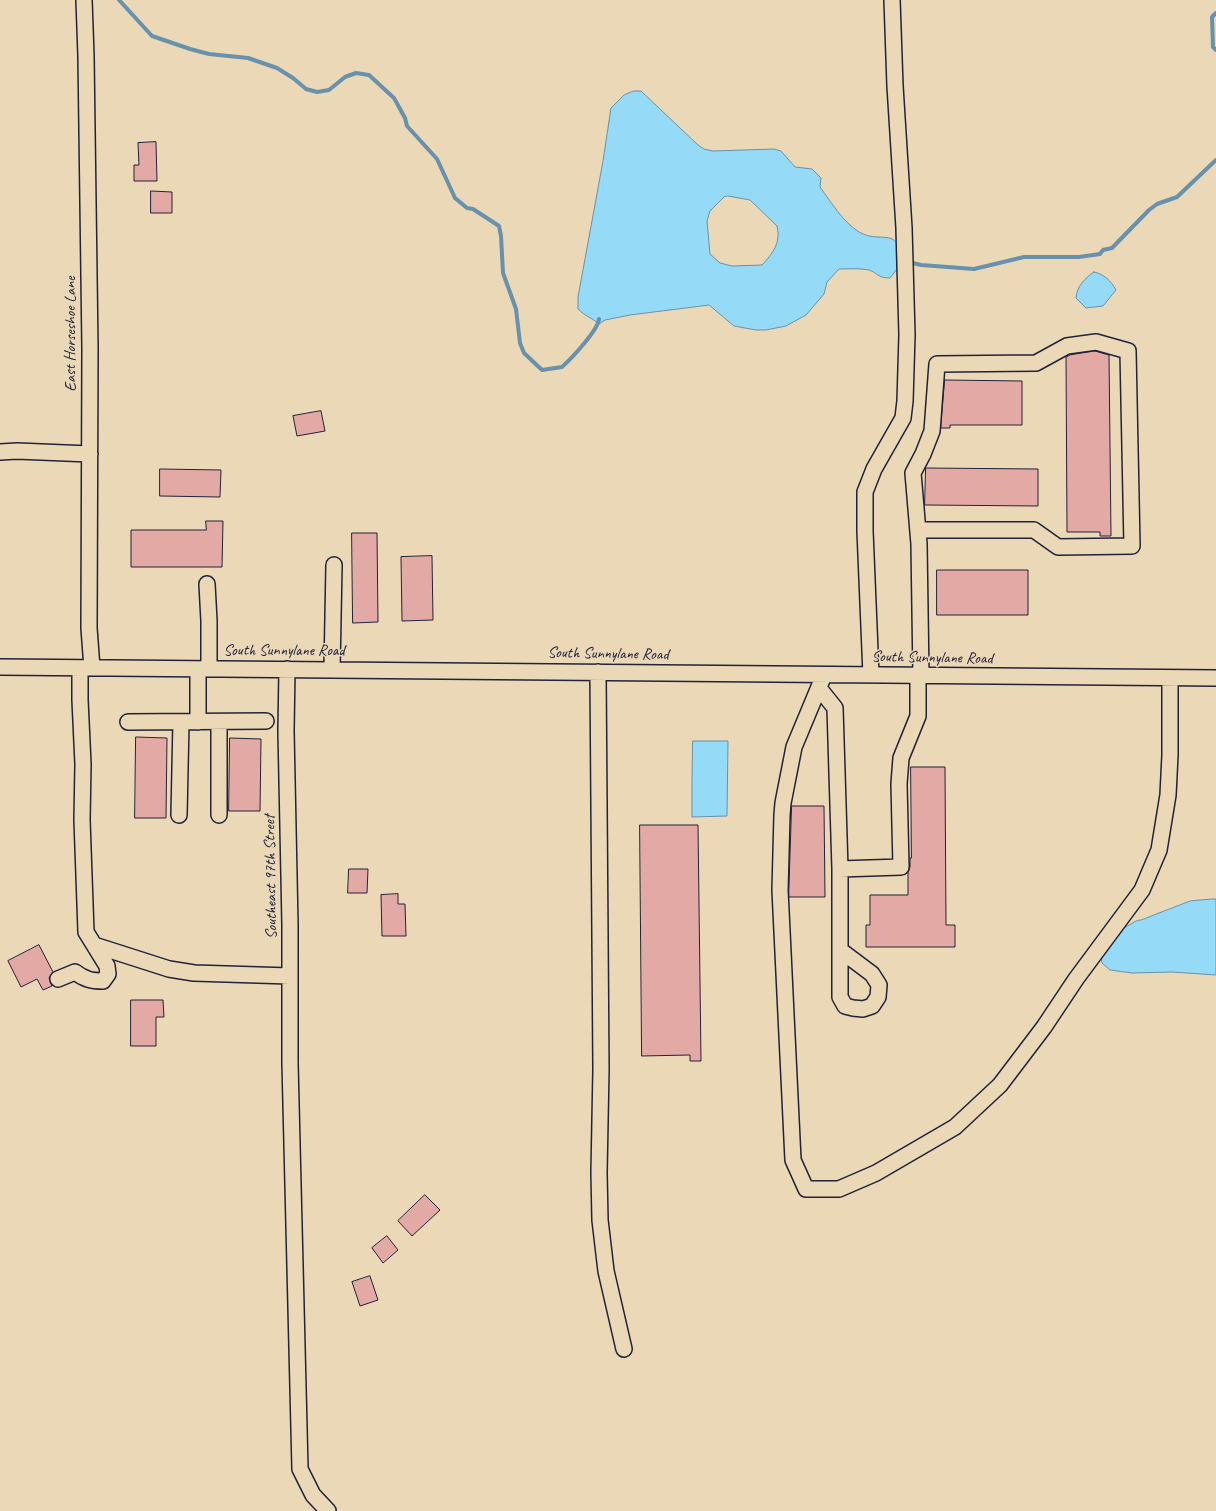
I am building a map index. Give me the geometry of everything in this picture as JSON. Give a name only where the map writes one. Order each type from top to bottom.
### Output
[{"type":"street","name":"East Horseshoe Lane","points":[[58,979],[75,972],[84,978],[93,981],[103,981],[108,974],[107,966],[86,932],[82,820],[83,764],[80,700],[86,668],[90,628],[90,454],[86,56],[84,0]]},
{"type":"street","points":[[871,675],[865,531],[865,492],[874,469],[903,418],[905,401],[907,335],[904,228],[895,86],[892,0]]},
{"type":"street","points":[[840,869],[901,867],[899,784],[901,758],[918,716],[920,676],[918,530],[913,473],[923,454],[932,431],[937,364],[1036,363],[1067,346],[1096,342],[1128,351],[1132,546],[1058,547],[1034,530],[918,530]]},
{"type":"street","points":[[0,452],[17,451],[90,454]]},
{"type":"street","points":[[332,669],[334,565]]},
{"type":"street","points":[[198,722],[209,621],[207,584]]},
{"type":"street","name":"South Sunnylane Road","points":[[0,667],[598,672],[822,682],[871,675],[1216,678]]},
{"type":"street","name":"Southeast 97th Street","points":[[287,669],[286,731],[291,1085],[300,1469],[313,1495],[328,1511]]},
{"type":"street","points":[[598,672],[601,1069],[599,1173],[600,1220],[606,1271],[624,1349]]},
{"type":"street","points":[[822,682],[794,747],[783,803],[780,890],[793,1160],[806,1189],[839,1189],[876,1173],[955,1128],[1000,1085],[1044,1027],[1076,979],[1142,890],[1159,850],[1168,795],[1170,755],[1170,678]]},
{"type":"street","points":[[822,682],[835,708],[840,869],[840,950]]},
{"type":"street","points":[[128,722],[266,721]]},
{"type":"street","points":[[179,815],[181,722]]},
{"type":"street","points":[[219,722],[219,815]]},
{"type":"street","points":[[94,945],[169,969],[194,973],[290,976]]},
{"type":"water","points":[[634,91],[641,91],[704,149],[713,151],[774,149],[781,151],[795,167],[812,169],[821,178],[820,187],[848,223],[859,232],[867,235],[892,239],[900,250],[903,261],[890,278],[880,276],[869,270],[839,269],[827,282],[824,294],[806,315],[786,326],[766,330],[756,330],[734,326],[709,305],[630,315],[605,320],[599,324],[578,309],[578,297],[603,161],[611,108],[624,95]],"holes":[[[728,196],[750,200],[777,226],[777,243],[770,256],[762,265],[732,266],[720,263],[710,254],[707,221],[710,211],[724,197]]]},
{"type":"water","points":[[1094,272],[1107,278],[1116,290],[1103,306],[1086,308],[1076,298],[1082,283]]},
{"type":"water","points":[[693,741],[728,741],[727,816],[692,817]]},
{"type":"water","points":[[1216,899],[1216,975],[1172,972],[1132,973],[1110,970],[1102,963],[1101,957],[1123,928],[1136,921],[1190,901]]},
{"type":"building","points":[[156,142],[157,181],[134,181],[134,165],[139,165],[138,143]]},
{"type":"building","points":[[151,191],[172,192],[172,213],[151,213]]},
{"type":"building","points":[[1095,351],[1109,355],[1111,536],[1100,536],[1100,532],[1067,532],[1066,357]]},
{"type":"building","points":[[945,380],[1022,381],[1022,425],[950,425],[950,428],[941,428]]},
{"type":"building","points":[[321,411],[325,431],[297,436],[293,416]]},
{"type":"building","points":[[926,468],[1038,469],[1038,506],[925,505]]},
{"type":"building","points":[[160,469],[221,470],[220,497],[160,496]]},
{"type":"building","points":[[206,521],[223,521],[222,567],[131,567],[131,530],[206,530]]},
{"type":"building","points":[[352,533],[377,533],[378,622],[353,623]]},
{"type":"building","points":[[432,556],[433,620],[402,621],[401,557]]},
{"type":"building","points":[[937,570],[1028,570],[1028,615],[937,615]]},
{"type":"building","points":[[136,737],[167,738],[166,818],[135,818]]},
{"type":"building","points":[[230,738],[261,739],[260,811],[229,811]]},
{"type":"building","points":[[911,767],[945,767],[946,925],[955,925],[955,947],[866,947],[866,925],[870,925],[870,895],[908,895],[908,873],[911,858]]},
{"type":"building","points":[[792,806],[824,806],[825,897],[789,897]]},
{"type":"building","points":[[640,825],[698,825],[701,1061],[690,1061],[690,1055],[642,1056]]},
{"type":"building","points":[[349,869],[368,869],[367,893],[348,893]]},
{"type":"building","points":[[398,894],[398,904],[405,904],[406,936],[382,936],[381,895]]},
{"type":"building","points":[[39,945],[53,972],[49,978],[52,986],[43,990],[37,979],[21,987],[8,961]]},
{"type":"building","points":[[131,1000],[163,1000],[164,1017],[156,1017],[156,1046],[131,1046]]},
{"type":"building","points":[[425,1195],[440,1210],[412,1236],[398,1221]]},
{"type":"building","points":[[387,1236],[398,1250],[383,1263],[372,1248]]},
{"type":"building","points":[[370,1276],[378,1300],[360,1306],[352,1282]]},
{"type":"waterway","points":[[119,0],[152,36],[209,54],[248,58],[277,68],[293,78],[306,89],[317,92],[329,90],[345,77],[356,73],[369,75],[394,98],[405,118],[407,126],[437,159],[455,198],[467,208],[473,209],[499,226],[503,273],[516,309],[520,343],[524,353],[542,370],[562,367],[589,337],[598,324],[599,319]]},
{"type":"waterway","points":[[1216,13],[1212,17],[1213,47],[1216,50]]},
{"type":"waterway","points":[[909,262],[921,265],[974,269],[1024,257],[1079,257],[1100,254],[1103,250],[1112,248],[1149,210],[1157,204],[1177,197],[1216,160]]}]
